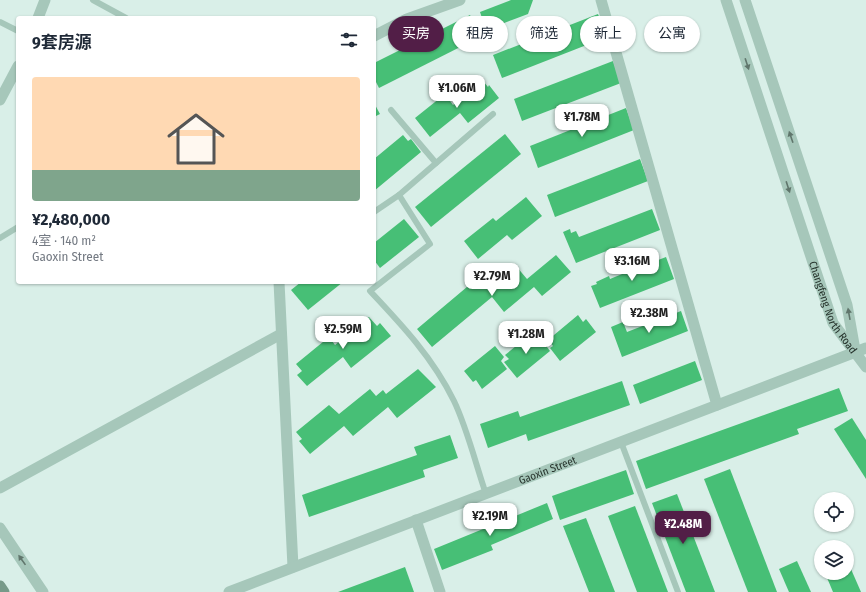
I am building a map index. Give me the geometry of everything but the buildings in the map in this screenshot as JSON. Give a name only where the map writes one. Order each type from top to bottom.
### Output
[{"type":"main road","points":[[0,586],[4,592]]},
{"type":"street","points":[[39,16],[46,0]]},
{"type":"street","points":[[376,35],[407,19],[460,0]]},
{"type":"street","points":[[601,0],[718,405]]},
{"type":"street","name":"Changfeng North Road","points":[[726,0],[833,323],[861,350]]},
{"type":"street","name":"Changfeng North Road","points":[[745,0],[861,350]]},
{"type":"street","points":[[0,100],[16,74]]},
{"type":"street","points":[[280,284],[281,334],[293,567]]},
{"type":"street","points":[[0,488],[281,334]]},
{"type":"street","points":[[861,350],[866,367]]},
{"type":"street","name":"Gaoxin Street","points":[[229,592],[861,350]]},
{"type":"street","points":[[416,520],[440,592]]},
{"type":"street","points":[[0,528],[43,592]]},
{"type":"lane","points":[[93,0],[122,16]]},
{"type":"lane","points":[[0,22],[16,30]]},
{"type":"lane","points":[[391,110],[436,163]]},
{"type":"lane","points":[[376,211],[399,195],[493,114]]},
{"type":"lane","points":[[399,195],[430,244],[370,291],[420,345],[443,381],[455,403],[486,494]]},
{"type":"lane","points":[[0,238],[16,228]]},
{"type":"lane","points":[[621,442],[678,592]]}]
